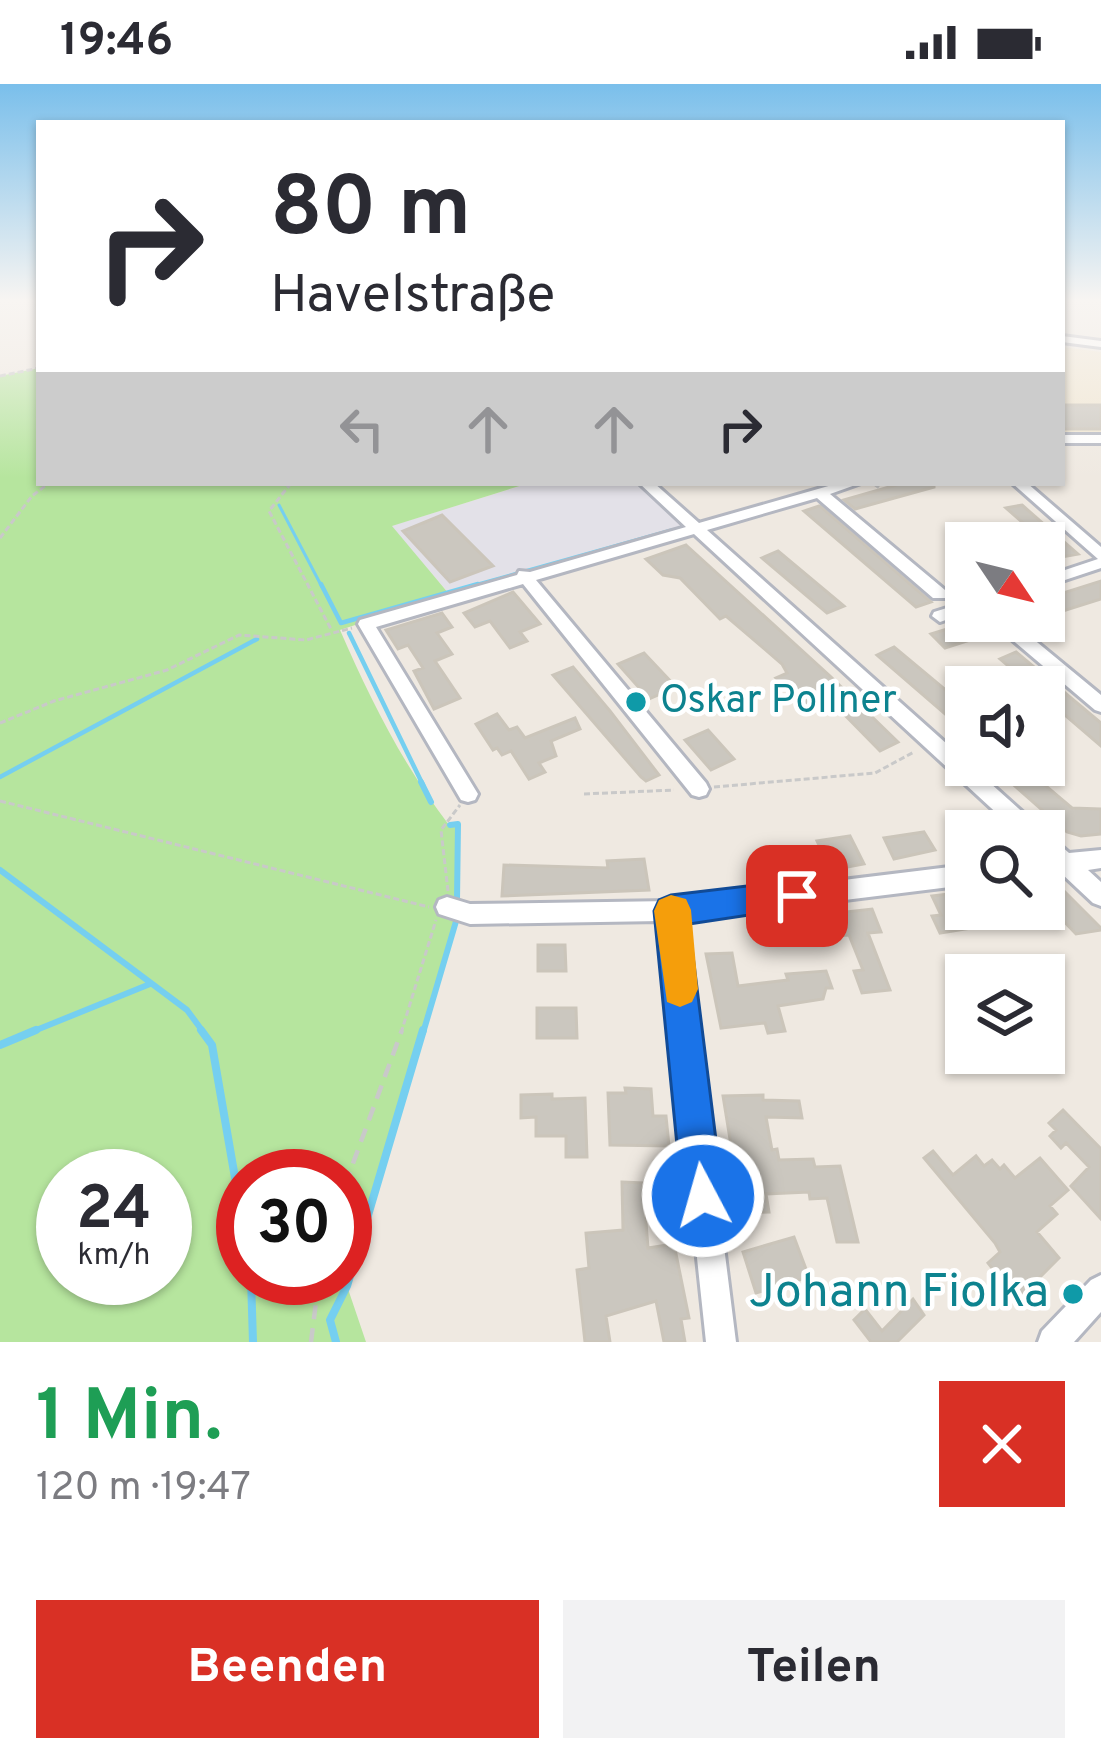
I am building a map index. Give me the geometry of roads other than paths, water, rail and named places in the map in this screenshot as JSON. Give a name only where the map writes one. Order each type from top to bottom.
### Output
[{"type":"street","points":[[1065,439],[1101,439]]},
{"type":"street","points":[[649,486],[1007,810]]},
{"type":"street","points":[[468,794],[366,624],[844,486]]},
{"type":"street","points":[[1022,486],[1101,559],[1065,574]]},
{"type":"street","points":[[820,493],[939,594]]},
{"type":"street","points":[[524,575],[699,789]]},
{"type":"street","points":[[940,616],[945,614]]},
{"type":"street","points":[[1026,642],[1101,705]]},
{"type":"street","points":[[1065,863],[1101,859]]},
{"type":"street","points":[[1065,871],[1101,896]]},
{"type":"street","points":[[459,911],[671,911],[945,878]]},
{"type":"street","points":[[671,911],[721,1342]]},
{"type":"street","points":[[1053,1342],[1101,1290]]},
{"type":"waterway","points":[[279,505],[322,587]]},
{"type":"waterway","points":[[467,587],[671,530]]},
{"type":"waterway","points":[[321,584],[341,623],[478,584]]},
{"type":"waterway","points":[[349,633],[423,785]]},
{"type":"waterway","points":[[0,777],[257,639]]},
{"type":"waterway","points":[[421,782],[431,802]]},
{"type":"waterway","points":[[450,825],[458,824],[457,900]]},
{"type":"waterway","points":[[0,870],[187,1010],[204,1033]]},
{"type":"waterway","points":[[423,1033],[457,918]]},
{"type":"waterway","points":[[29,1033],[150,984]]},
{"type":"waterway","points":[[0,1045],[36,1030]]},
{"type":"waterway","points":[[201,1030],[212,1045],[230,1149]]},
{"type":"waterway","points":[[336,1342],[330,1320],[347,1286],[423,1030]]},
{"type":"waterway","points":[[252,1305],[253,1342]]},
{"type":"place","name":"Oskar Pollner","points":[[636,702]]},
{"type":"place","name":"Johann Fiolka","points":[[1073,1294]]}]
